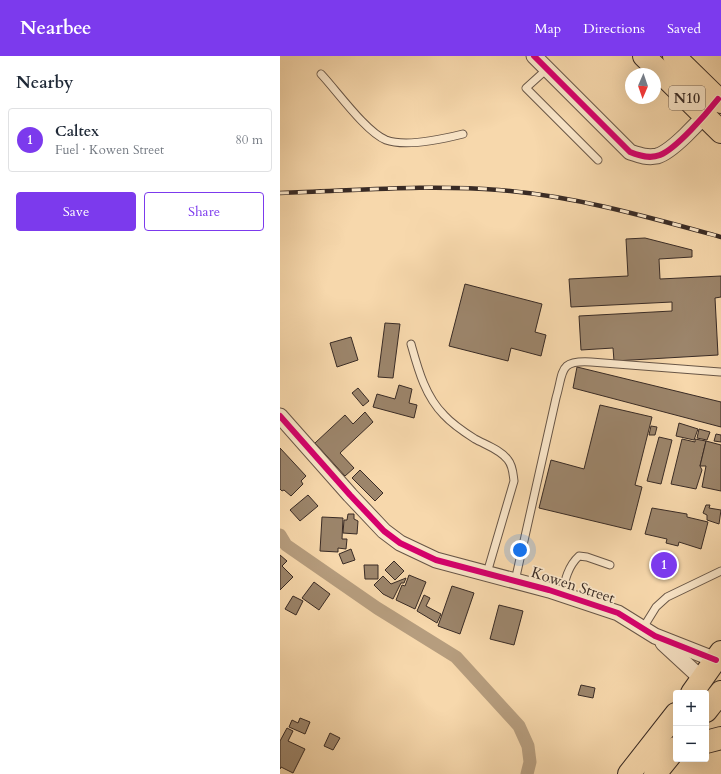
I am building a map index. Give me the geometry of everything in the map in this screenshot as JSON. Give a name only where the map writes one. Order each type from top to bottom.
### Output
[{"type":"highway","name":"N10","points":[[644,56],[714,105]]},
{"type":"highway","name":"N10","points":[[674,56],[714,105],[721,132]]},
{"type":"highway","points":[[697,686],[719,656]]},
{"type":"highway","points":[[709,707],[721,692]]},
{"type":"highway","points":[[629,774],[673,718]]},
{"type":"highway","points":[[709,741],[721,738]]},
{"type":"highway","points":[[655,774],[673,753]]},
{"type":"street","points":[[539,61],[630,152],[638,155],[650,157],[662,154],[714,105]]},
{"type":"street","name":"Kowen Street","points":[[280,416],[350,495],[394,538],[436,560],[562,594],[618,613],[649,632],[719,656]]},
{"type":"street","name":"Kowen Street","points":[[649,632],[697,686]]},
{"type":"lane","points":[[539,61],[526,88],[598,160]]},
{"type":"lane","points":[[322,74],[369,127],[383,138],[402,142],[447,138],[463,134]]},
{"type":"lane","points":[[411,344],[419,374],[432,400],[443,415],[460,429],[500,452],[508,460],[512,468],[514,481],[487,573]]},
{"type":"lane","points":[[515,581],[556,398],[564,369],[568,364],[580,361],[720,372]]},
{"type":"lane","points":[[562,594],[572,563],[579,556],[587,557],[610,565]]},
{"type":"lane","points":[[649,632],[656,607],[668,598],[721,571]]},
{"type":"building","points":[[645,238],[692,250],[692,257],[659,259],[660,279],[721,276],[721,297],[715,298],[718,355],[614,361],[613,348],[581,350],[579,316],[672,311],[672,302],[571,307],[569,279],[628,276],[626,239]]},
{"type":"building","points":[[465,284],[542,304],[535,332],[546,335],[541,356],[511,348],[508,361],[449,346]]},
{"type":"building","points":[[385,323],[400,324],[393,378],[378,377]]},
{"type":"building","points":[[351,337],[358,360],[337,367],[330,343]]},
{"type":"building","points":[[577,367],[721,402],[721,427],[573,388]]},
{"type":"building","points":[[399,385],[412,389],[409,403],[417,405],[414,418],[373,407],[377,394],[395,399]]},
{"type":"building","points":[[358,388],[369,401],[363,406],[352,393]]},
{"type":"building","points":[[600,405],[652,417],[635,485],[642,487],[631,530],[539,508],[551,460],[584,469]]},
{"type":"building","points":[[365,412],[373,422],[340,453],[354,468],[345,476],[315,443],[345,415],[353,424]]},
{"type":"building","points":[[679,423],[698,429],[694,440],[676,436]]},
{"type":"building","points":[[651,426],[657,427],[655,435],[649,435]]},
{"type":"building","points":[[699,429],[710,432],[707,440],[697,438]]},
{"type":"building","points":[[716,434],[721,435],[721,442],[714,441]]},
{"type":"building","points":[[659,437],[672,440],[661,484],[647,481]]},
{"type":"building","points":[[682,439],[695,442],[695,439],[706,441],[700,466],[702,470],[696,489],[671,484]]},
{"type":"building","points":[[706,441],[721,445],[721,491],[702,487],[706,466],[700,466]]},
{"type":"building","points":[[280,448],[306,476],[301,481],[303,484],[291,496],[284,490],[282,491],[280,489]]},
{"type":"building","points":[[360,470],[383,493],[375,501],[352,478]]},
{"type":"building","points":[[308,495],[318,506],[300,521],[290,510]]},
{"type":"building","points":[[706,505],[710,505],[709,508],[721,510],[719,524],[707,520],[707,515],[703,513]]},
{"type":"building","points":[[652,508],[687,514],[687,517],[708,522],[701,549],[679,542],[678,546],[666,543],[667,539],[645,534]]},
{"type":"building","points":[[348,514],[354,514],[354,519],[358,521],[357,534],[343,533],[344,520],[347,520]]},
{"type":"building","points":[[322,517],[343,518],[342,539],[347,539],[346,549],[338,548],[338,552],[320,551]]},
{"type":"building","points":[[351,549],[355,560],[343,564],[339,554]]},
{"type":"building","points":[[280,555],[287,561],[282,566],[293,577],[280,590]]},
{"type":"building","points":[[394,561],[404,571],[395,580],[385,570]]},
{"type":"building","points":[[364,565],[378,565],[378,579],[365,579]]},
{"type":"building","points":[[409,575],[426,582],[415,609],[396,600],[402,585],[405,586]]},
{"type":"building","points":[[383,576],[391,584],[406,578],[404,583],[401,583],[393,599],[383,594],[374,585]]},
{"type":"building","points":[[314,582],[330,594],[319,610],[302,598]]},
{"type":"building","points":[[452,586],[474,593],[460,634],[438,626]]},
{"type":"building","points":[[424,595],[430,598],[426,606],[441,614],[437,623],[417,611]]},
{"type":"building","points":[[293,596],[303,601],[296,615],[285,609]]},
{"type":"building","points":[[499,605],[523,611],[514,645],[490,639]]},
{"type":"building","points":[[581,685],[595,688],[593,698],[578,695]]},
{"type":"building","points":[[300,718],[310,722],[305,734],[289,727],[292,720],[298,723]]},
{"type":"building","points":[[287,728],[293,731],[288,741],[305,749],[293,773],[281,767],[280,769],[280,741]]},
{"type":"building","points":[[330,733],[340,738],[333,750],[324,746]]},
{"type":"waterway","points":[[280,535],[286,545],[377,608],[456,657],[519,726],[528,746],[530,762],[527,774]]},
{"type":"railway","points":[[280,193],[389,188],[472,188],[499,190],[583,202],[721,237]]},
{"type":"cycle path","points":[[534,56],[630,152],[641,156],[649,157],[660,155],[674,146],[707,113],[718,99]]},
{"type":"cycle path","points":[[280,416],[384,531],[400,543],[436,560],[549,590],[618,613],[655,636],[716,660]]},
{"type":"place","name":"Caltex","points":[[664,565]]}]
